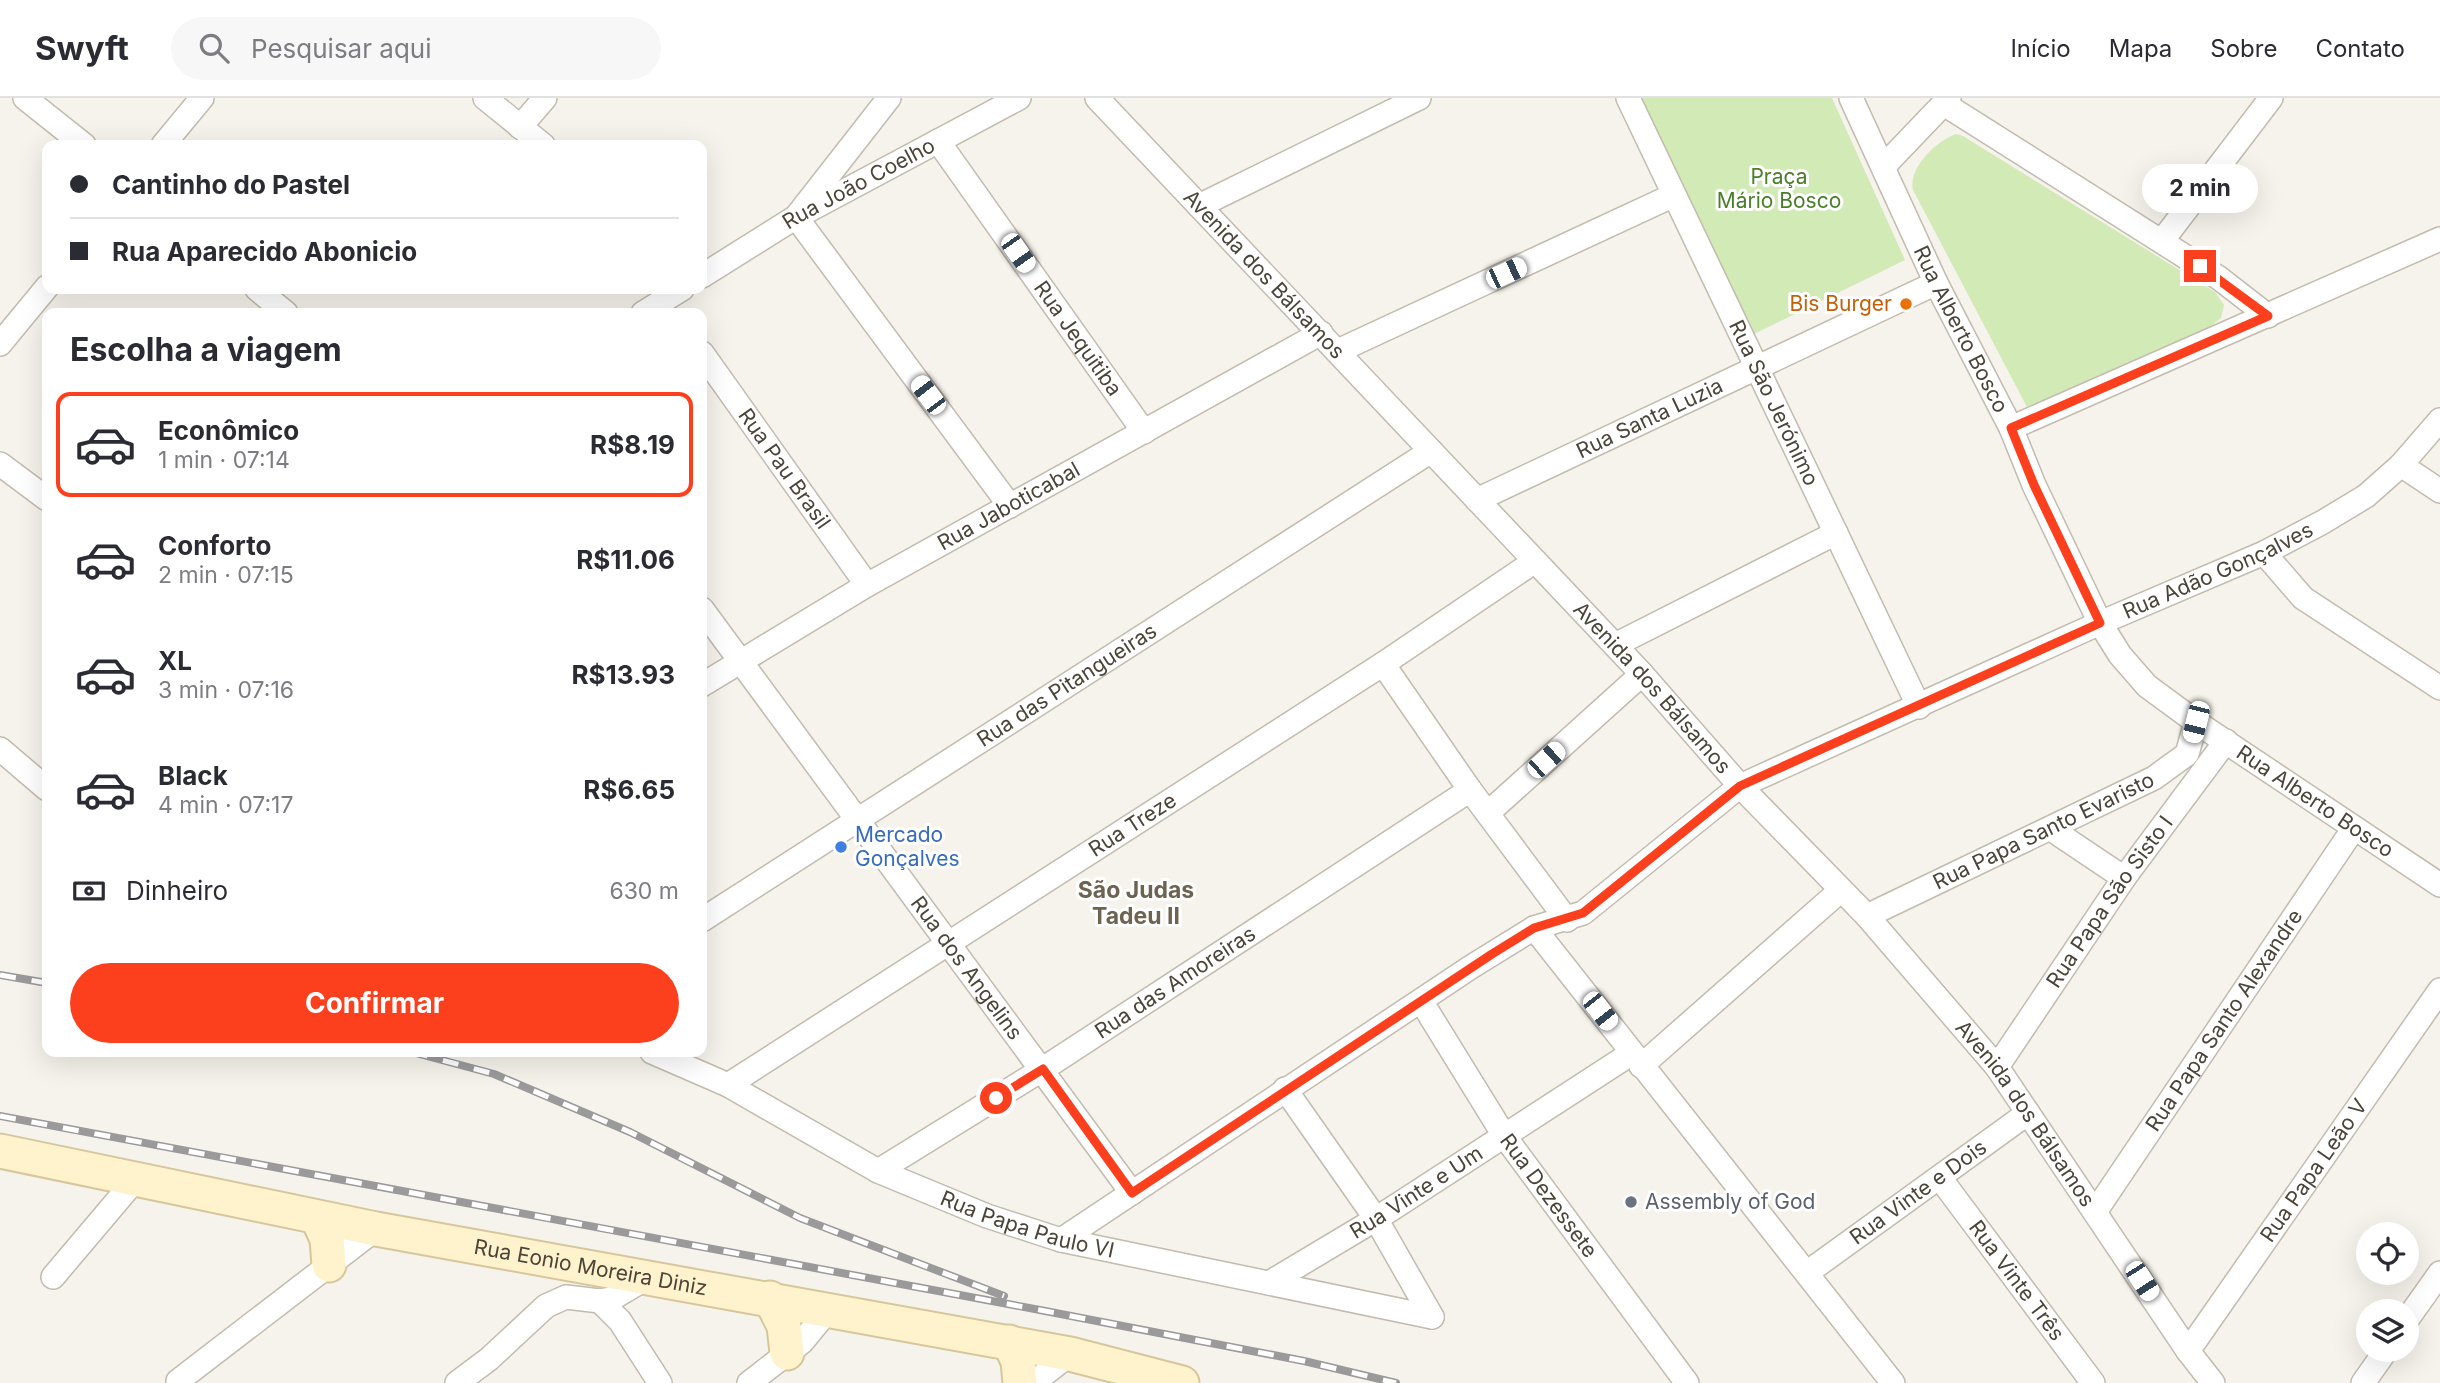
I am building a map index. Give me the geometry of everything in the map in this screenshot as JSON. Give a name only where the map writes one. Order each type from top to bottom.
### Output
[{"type":"main road","name":"Rua Eonio Moreira Diniz","points":[[0,1151],[376,1229],[552,1286],[648,1277],[830,1308],[1070,1354],[1182,1383]]},
{"type":"main road","points":[[317,1217],[327,1240],[329,1265]]},
{"type":"main road","points":[[770,1298],[784,1326],[787,1353]]},
{"type":"main road","points":[[1009,1342],[1017,1361],[1020,1383]]},
{"type":"street","points":[[25,98],[78,140]]},
{"type":"street","points":[[167,140],[202,98]]},
{"type":"street","points":[[485,98],[537,140]]},
{"type":"street","points":[[520,127],[545,98]]},
{"type":"street","points":[[889,98],[796,217],[1010,506]]},
{"type":"street","name":"Rua João Coelho","points":[[707,273],[796,217],[1019,98]]},
{"type":"street","name":"Avenida dos Bálsamos","points":[[1097,98],[1615,645],[1740,786],[1867,916],[1997,1067],[2188,1351],[2213,1383]]},
{"type":"street","points":[[1199,206],[1419,98]]},
{"type":"street","name":"Rua São Jerónimo","points":[[1628,98],[1919,707]]},
{"type":"street","name":"Rua Alberto Bosco","points":[[1852,98],[1936,283],[2011,428],[2034,485],[2100,623],[2120,655],[2147,686],[2196,722],[2440,885]]},
{"type":"street","points":[[2162,241],[2271,98]]},
{"type":"street","points":[[1884,166],[1946,101],[2219,278],[2268,316]]},
{"type":"street","name":"Rua Jequitiba","points":[[939,141],[1144,432]]},
{"type":"street","points":[[1338,351],[1674,195]]},
{"type":"street","points":[[2011,428],[2440,239]]},
{"type":"street","name":"Rua Santa Luzia","points":[[1477,500],[1936,283]]},
{"type":"street","points":[[0,344],[42,293]]},
{"type":"street","points":[[263,294],[280,308]]},
{"type":"street","points":[[656,308],[673,301]]},
{"type":"street","name":"Rua Jaboticabal","points":[[707,682],[867,585],[1321,333]]},
{"type":"street","name":"Rua Pau Brasil","points":[[707,360],[867,585]]},
{"type":"street","name":"Rua Adão Gonçalves","points":[[1062,1240],[1286,1089],[1534,928],[1583,913],[1740,786],[2100,623],[2264,553],[2366,496],[2401,465],[2440,420]]},
{"type":"street","name":"Rua das Pitangueiras","points":[[707,917],[1431,451]]},
{"type":"street","points":[[0,464],[42,495]]},
{"type":"street","points":[[2401,465],[2440,491]]},
{"type":"street","points":[[1615,645],[1836,533]]},
{"type":"street","points":[[2264,553],[2303,598],[2440,688]]},
{"type":"street","name":"Rua Treze","points":[[728,1086],[947,942],[1383,664],[1535,561]]},
{"type":"street","name":"Rua dos Angelins","points":[[707,616],[859,818],[1132,1193]]},
{"type":"street","points":[[1383,664],[1470,790],[1567,920]]},
{"type":"street","points":[[1489,813],[1642,674]]},
{"type":"street","name":"Rua Papa Santo Evaristo","points":[[1867,916],[2154,778],[2186,754],[2196,722]]},
{"type":"street","name":"Rua Papa São Sisto I","points":[[1997,1067],[2124,878],[2226,741]]},
{"type":"street","points":[[0,749],[42,778]]},
{"type":"street","points":[[2154,778],[2166,782],[2180,803]]},
{"type":"street","name":"Rua das Amoreiras","points":[[878,1171],[1043,1069],[1470,790]]},
{"type":"street","name":"Rua Papa Santo Alexandre","points":[[2095,1212],[2354,828]]},
{"type":"street","points":[[2051,829],[2124,878]]},
{"type":"street","name":"Rua Vinte e Um","points":[[1269,1283],[1505,1137],[1637,1060],[1841,890]]},
{"type":"street","points":[[1534,928],[1893,1383]]},
{"type":"street","name":"Rua Papa Leão V","points":[[2188,1351],[2440,990]]},
{"type":"street","name":"Rua Dezessete","points":[[1420,1001],[1505,1137],[1687,1383]]},
{"type":"street","name":"Rua Papa Paulo VI","points":[[663,1057],[728,1086],[878,1171],[987,1216],[1062,1240],[1432,1317],[1376,1219]]},
{"type":"street","points":[[1286,1089],[1376,1219]]},
{"type":"street","name":"Rua Vinte e Dois","points":[[1808,1272],[2028,1113]]},
{"type":"street","name":"Rua Vinte Três","points":[[1940,1178],[2093,1383]]},
{"type":"street","points":[[53,1277],[135,1180]]},
{"type":"street","points":[[178,1381],[376,1229]]},
{"type":"street","points":[[2419,1303],[2440,1273]]},
{"type":"street","points":[[457,1383],[552,1286],[608,1299],[648,1277]]},
{"type":"street","points":[[608,1299],[660,1383]]},
{"type":"street","points":[[749,1383],[802,1342],[830,1308]]},
{"type":"street","points":[[1033,1383],[1070,1354]]},
{"type":"street","points":[[2363,1383],[2378,1362]]},
{"type":"green space","name":"Praça Mário Bosco","points":[[1641,98],[1832,98],[1905,260],[1754,334]]},
{"type":"green space","points":[[1956,134],[2215,292],[2224,305],[2221,318],[2211,326],[2027,407],[1913,190],[1915,173],[1925,156]]},
{"type":"railway","points":[[0,975],[42,982]]},
{"type":"railway","points":[[431,1057],[494,1074],[630,1132],[800,1218],[1004,1296]]},
{"type":"railway","points":[[0,1116],[1040,1310],[1304,1361],[1396,1383]]},
{"type":"place","name":"Bis Burger","points":[[1906,304]]},
{"type":"place","name":"Mercado Gonçalves","points":[[841,847]]},
{"type":"place","name":"Assembly of God","points":[[1631,1202]]},
{"type":"district","name":"São Judas Tadeu II","points":[[1136,903]]},
{"type":"route","points":[[996,1098],[1043,1069],[1132,1193],[1471,967],[1534,928],[1583,913],[1740,786],[2100,623],[2034,485],[2011,428],[2268,316],[2200,266]]}]
